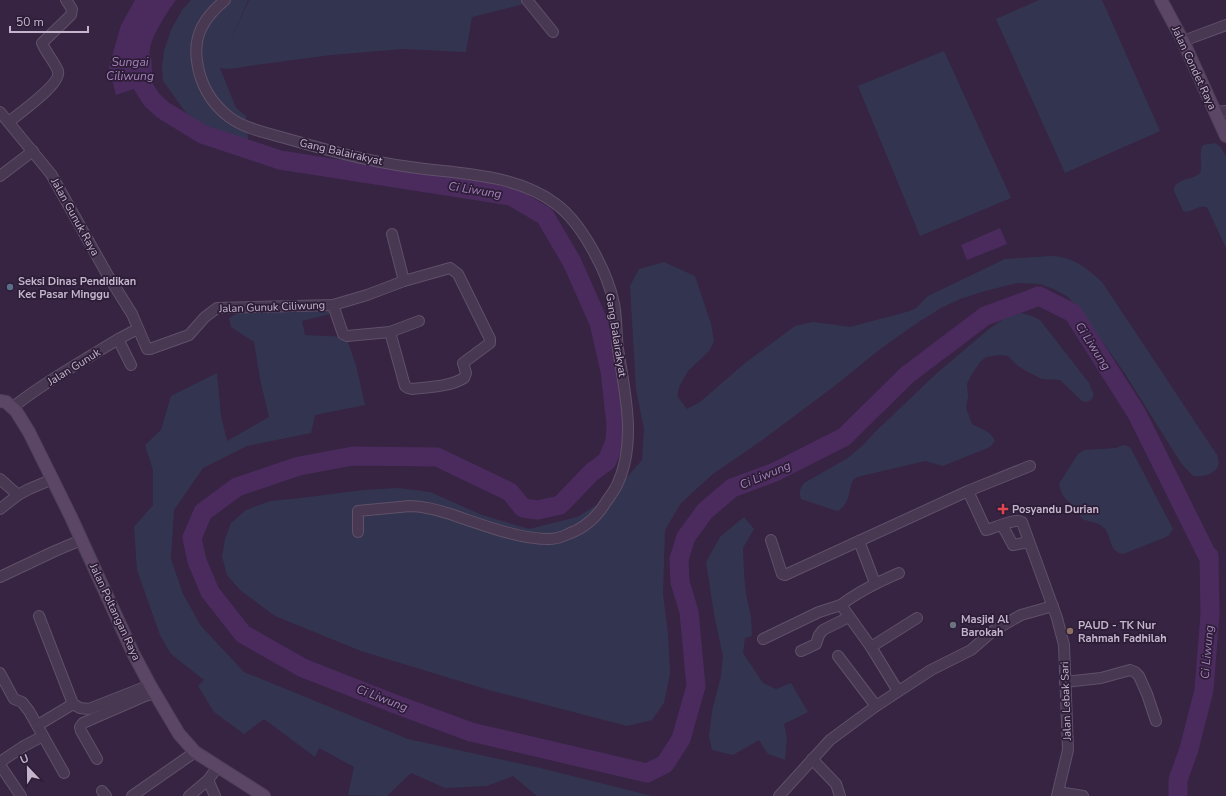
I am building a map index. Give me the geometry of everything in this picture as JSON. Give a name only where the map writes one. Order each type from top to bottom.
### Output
[{"type":"street","points":[[9,122],[51,87],[57,80],[58,72],[42,43],[71,15],[72,8],[66,0]]},
{"type":"street","name":"Gang Balairakyat","points":[[225,0],[206,19],[199,35],[196,50],[200,79],[208,95],[229,117],[253,129],[352,156],[407,167],[506,180],[540,194],[558,205],[571,219],[588,242],[602,271],[614,304],[618,350],[627,402],[627,439],[625,459],[621,476],[616,488],[592,521],[571,533],[550,539],[522,536],[435,510],[414,506],[358,512],[358,532]]},
{"type":"street","points":[[526,0],[553,32]]},
{"type":"street","name":"Jalan Condet Raya","points":[[1161,0],[1220,111],[1226,136]]},
{"type":"street","points":[[1182,41],[1226,25]]},
{"type":"street","name":"Jalan Gunuk Raya","points":[[0,112],[51,174],[107,274],[132,314],[138,329]]},
{"type":"street","points":[[0,176],[33,151]]},
{"type":"street","points":[[392,234],[404,281]]},
{"type":"street","name":"Jalan Gunuk Ciliwung","points":[[138,329],[146,347],[150,349],[189,335],[217,308],[332,305],[367,295],[404,281],[450,268],[458,274],[490,339],[490,343],[462,363],[466,373],[464,378],[446,385],[412,389],[405,386],[390,332]]},
{"type":"street","points":[[332,305],[343,334],[345,335],[390,332],[419,321]]},
{"type":"street","name":"Jalan Gunuk","points":[[12,408],[24,398],[67,370],[118,339],[138,329]]},
{"type":"street","points":[[118,339],[131,365]]},
{"type":"street","name":"Jalan Poltangan Raya","points":[[0,401],[6,402],[16,411],[22,420],[53,479],[133,653],[152,689],[179,734],[195,752],[217,768],[264,796]]},
{"type":"street","points":[[771,540],[783,575],[968,491],[1030,466]]},
{"type":"street","points":[[0,479],[18,495]]},
{"type":"street","points":[[0,509],[18,495],[53,479]]},
{"type":"street","points":[[968,491],[986,530],[1002,525],[1013,545],[1029,542]]},
{"type":"street","name":"Jalan Lebak Sari","points":[[1002,525],[1014,520],[1022,522],[1061,629],[1064,645],[1068,750],[1058,794]]},
{"type":"street","points":[[0,577],[81,540]]},
{"type":"street","points":[[859,541],[875,583]]},
{"type":"street","points":[[764,639],[820,612],[841,605],[854,595],[875,583],[899,573]]},
{"type":"street","points":[[841,605],[871,647],[898,691]]},
{"type":"street","points":[[779,796],[830,740],[876,706],[931,670],[971,650],[993,631],[1021,616],[1053,606]]},
{"type":"street","points":[[39,616],[73,704],[80,708],[89,709],[152,689]]},
{"type":"street","points":[[801,651],[816,644],[819,635],[823,630],[850,617]]},
{"type":"street","points":[[871,647],[917,618]]},
{"type":"street","points":[[838,656],[876,706]]},
{"type":"street","points":[[1065,682],[1101,678],[1130,670],[1135,672],[1139,676],[1156,721]]},
{"type":"street","points":[[0,673],[14,699],[22,702],[30,710],[64,773]]},
{"type":"street","points":[[97,759],[81,731],[80,727],[83,723],[145,696],[152,689]]},
{"type":"street","points":[[38,725],[73,704]]},
{"type":"street","points":[[0,762],[24,746],[43,736]]},
{"type":"street","points":[[132,796],[195,752]]},
{"type":"street","points":[[812,759],[836,784],[836,788],[840,796]]},
{"type":"street","points":[[0,765],[21,796]]},
{"type":"street","points":[[189,796],[208,780],[217,768]]},
{"type":"street","points":[[208,780],[215,796]]},
{"type":"street","points":[[1058,794],[1083,796]]},
{"type":"shaded area","points":[[191,0],[248,0],[230,42],[249,0],[526,0],[524,4],[472,17],[466,52],[403,49],[331,55],[230,69],[220,68],[236,108],[246,116],[248,140],[192,121],[163,81],[162,66],[164,51],[171,30],[182,10]]},
{"type":"shaded area","points":[[1039,0],[1102,0],[1160,131],[1065,173],[996,19]]},
{"type":"shaded area","points":[[944,51],[1011,198],[920,236],[858,86]]},
{"type":"shaded area","points":[[1215,143],[1221,147],[1226,157],[1226,248],[1207,207],[1204,206],[1186,212],[1183,211],[1174,191],[1174,188],[1179,182],[1199,174],[1201,171],[1201,149],[1203,145]]},
{"type":"shaded area","points":[[1051,256],[1066,258],[1079,264],[1102,282],[1217,455],[1217,468],[1213,472],[1206,475],[1193,476],[1181,463],[1124,372],[1080,310],[1068,297],[1056,290],[1040,284],[1017,283],[960,299],[941,308],[917,323],[879,350],[832,388],[765,438],[713,474],[681,503],[665,530],[663,594],[668,634],[670,673],[664,703],[652,720],[627,726],[489,690],[361,651],[275,616],[240,590],[227,575],[222,556],[225,539],[231,523],[246,510],[270,501],[364,490],[398,488],[430,492],[482,515],[529,529],[577,517],[603,501],[621,484],[642,460],[644,429],[636,389],[630,286],[639,269],[664,262],[695,276],[711,324],[714,342],[709,351],[688,371],[679,387],[677,396],[687,409],[700,402],[745,363],[795,326],[813,322],[850,327],[910,311],[916,308],[928,296],[1005,259]]},
{"type":"shaded area","points":[[331,306],[334,313],[302,321],[305,335],[346,337],[356,365],[365,405],[315,415],[311,433],[247,446],[203,468],[174,510],[171,559],[183,594],[201,626],[244,672],[408,739],[540,768],[652,796],[537,796],[513,776],[487,786],[445,788],[411,773],[387,796],[348,795],[354,767],[319,748],[315,757],[264,719],[244,734],[214,712],[198,686],[204,680],[171,654],[160,635],[137,570],[134,527],[153,505],[153,470],[145,445],[161,430],[171,396],[217,373],[221,416],[227,441],[269,417],[260,379],[254,342],[231,327],[229,318],[241,311]]},
{"type":"shaded area","points":[[1021,313],[1040,320],[1089,383],[1094,395],[1092,399],[1087,402],[1082,401],[1060,380],[1042,379],[1018,366],[1008,356],[1000,355],[986,357],[980,362],[967,384],[968,397],[966,408],[972,424],[991,435],[995,441],[990,447],[943,466],[925,461],[857,477],[851,484],[845,504],[837,511],[801,499],[800,491],[804,483],[848,458],[937,373],[989,329],[1005,318]]},
{"type":"shaded area","points":[[1123,445],[1130,447],[1173,529],[1166,537],[1123,554],[1115,550],[1106,530],[1101,525],[1082,519],[1077,509],[1063,496],[1059,484],[1078,454],[1084,450],[1116,448]]},
{"type":"shaded area","points":[[744,517],[754,529],[743,548],[746,594],[751,617],[752,636],[745,638],[743,653],[763,683],[776,689],[791,683],[808,712],[784,724],[787,738],[785,760],[768,754],[759,740],[733,755],[712,750],[709,736],[712,711],[721,676],[723,656],[714,614],[706,562],[720,537]]},
{"type":"water","name":"Sungai Ciliwung","points":[[135,0],[176,0],[161,23],[151,43],[149,65],[151,83],[116,95],[109,67],[121,25]]},
{"type":"water","points":[[1000,228],[1007,244],[967,260],[961,245]]},
{"type":"waterway","name":"Ci Liwung","points":[[142,60],[143,86],[152,100],[163,110],[202,134],[280,160],[511,196],[545,216],[572,262],[599,323],[610,371],[616,424],[615,441],[607,461],[592,472],[560,505],[538,510],[523,508],[510,492],[437,457],[353,456],[299,466],[237,487],[203,512],[192,538],[197,561],[210,592],[243,634],[303,668],[471,732],[647,773],[665,764],[681,739],[696,686],[689,612],[680,582],[679,559],[686,537],[705,511],[732,488],[775,472],[844,437],[907,375],[985,316],[1039,296],[1073,313],[1137,414],[1207,555],[1209,556],[1210,614],[1204,690],[1189,749],[1178,780],[1178,796]]},
{"type":"place","name":"Seksi Dinas Pendidikan Kec Pasar Minggu","points":[[10,287]]},
{"type":"place","name":"Posyandu Durian","points":[[1003,509]]},
{"type":"place","name":"Masjid Al Barokah","points":[[953,625]]},
{"type":"place","name":"PAUD - TK Nur Rahmah Fadhilah","points":[[1070,631]]}]
